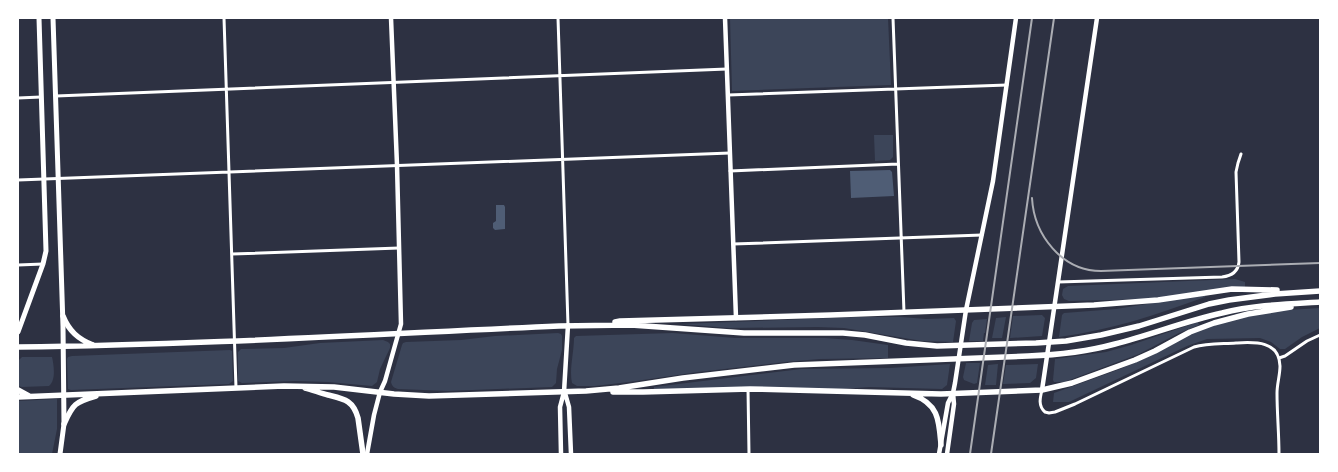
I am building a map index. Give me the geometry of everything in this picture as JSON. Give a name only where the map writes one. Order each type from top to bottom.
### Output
[{"type":"main road","points":[[18,332],[43,264],[46,246],[39,18]]},
{"type":"main road","points":[[53,18],[63,316],[64,424],[60,454]]},
{"type":"main road","points":[[608,324],[632,320],[1054,307],[1139,302],[1241,289],[1302,292]]},
{"type":"main road","points":[[18,347],[235,341],[608,324],[662,326],[744,333],[842,333],[937,346],[1036,343],[1101,336],[1224,301],[1261,295],[1320,291]]},
{"type":"main road","points":[[586,391],[643,392],[748,389],[953,393],[1042,390],[1057,388],[1126,363],[1155,351],[1190,332],[1214,323],[1257,312],[1320,303]]},
{"type":"main road","points":[[18,397],[298,386],[442,396],[586,391],[761,368],[1065,354],[1113,345],[1197,319],[1231,311],[1270,305],[1320,303]]},
{"type":"main road","points":[[63,316],[77,337],[95,346]]},
{"type":"main road","points":[[298,386],[339,397],[351,404],[357,413],[365,454]]},
{"type":"main road","points":[[18,390],[29,396]]},
{"type":"main road","points":[[64,424],[70,411],[76,404],[84,399],[105,393]]},
{"type":"main road","points":[[906,393],[925,401],[935,412],[939,421],[941,445]]},
{"type":"street","points":[[224,18],[236,388]]},
{"type":"street","points":[[365,454],[380,392],[399,334],[401,315],[391,18]]},
{"type":"street","points":[[558,18],[568,325],[564,392],[560,407],[561,454]]},
{"type":"street","points":[[725,18],[736,318]]},
{"type":"street","points":[[893,18],[904,312]]},
{"type":"street","points":[[946,454],[966,310],[995,166],[1016,18]]},
{"type":"street","points":[[1097,18],[1040,399],[1041,408],[1049,413],[1075,404],[1196,346],[1262,343],[1272,349],[1279,358],[1280,372],[1277,394],[1279,454]]},
{"type":"street","points":[[56,96],[727,69]]},
{"type":"street","points":[[728,95],[1007,85]]},
{"type":"street","points":[[18,98],[42,96]]},
{"type":"street","points":[[18,180],[730,153]]},
{"type":"street","points":[[1058,282],[1222,277],[1232,275],[1237,270],[1239,262],[1236,172],[1241,154]]},
{"type":"street","points":[[730,171],[898,164]]},
{"type":"street","points":[[733,244],[982,235]]},
{"type":"street","points":[[232,254],[399,248]]},
{"type":"street","points":[[18,265],[43,264]]},
{"type":"street","points":[[1279,358],[1320,335]]},
{"type":"street","points":[[748,389],[749,454]]},
{"type":"street","points":[[564,392],[569,408],[571,454]]},
{"type":"street","points":[[939,454],[948,403],[953,393]]},
{"type":"shaded area","points":[[730,18],[888,18],[891,85],[732,91]]},
{"type":"shaded area","points":[[874,135],[893,135],[893,157],[890,160],[875,161]]},
{"type":"shaded area","points":[[890,170],[892,172],[894,196],[851,198],[850,171]]},
{"type":"shaded area","points":[[496,205],[504,205],[505,207],[505,229],[495,230],[493,228],[493,223],[496,221]]},
{"type":"shaded area","points":[[1235,279],[1245,282],[1245,287],[1151,299],[1069,301],[1064,299],[1062,295],[1063,289],[1068,286]]},
{"type":"shaded area","points":[[1202,295],[1205,297],[1133,321],[1059,337],[1062,315],[1064,313],[1116,309]]},
{"type":"shaded area","points":[[1320,308],[1320,328],[1302,337],[1285,349],[1280,349],[1271,342],[1260,338],[1207,339],[1187,346],[1069,402],[1053,402],[1054,393],[1148,357],[1210,326],[1231,319],[1272,311]]},
{"type":"shaded area","points":[[1042,315],[1045,318],[1042,336],[1010,338],[1013,316]]},
{"type":"shaded area","points":[[856,317],[954,318],[956,321],[953,342],[922,341],[844,328],[729,328],[680,324]]},
{"type":"shaded area","points":[[1006,317],[1002,338],[992,338],[996,318]]},
{"type":"shaded area","points":[[987,319],[983,341],[969,341],[974,320]]},
{"type":"shaded area","points":[[1198,322],[1199,325],[1179,333],[1139,354],[1064,382],[1054,382],[1053,380],[1055,359],[1106,352]]},
{"type":"shaded area","points":[[558,333],[562,336],[562,350],[557,369],[556,383],[552,387],[448,391],[398,389],[393,387],[391,382],[402,345],[406,342]]},
{"type":"shaded area","points":[[673,333],[735,338],[825,338],[852,340],[888,345],[888,358],[820,359],[785,362],[595,386],[577,386],[572,383],[571,367],[574,338],[576,336]]},
{"type":"shaded area","points":[[383,340],[390,344],[390,348],[380,369],[377,382],[372,386],[328,382],[242,383],[238,381],[238,352],[241,349],[284,348],[320,343]]},
{"type":"shaded area","points":[[232,351],[233,381],[229,384],[68,389],[67,359],[72,356]]},
{"type":"shaded area","points":[[22,357],[52,357],[54,377],[49,386],[18,386],[18,361]]},
{"type":"shaded area","points":[[966,363],[980,363],[977,383],[974,384],[964,380]]},
{"type":"shaded area","points":[[950,364],[947,385],[942,389],[869,387],[843,389],[654,390],[654,387],[801,369],[890,368]]},
{"type":"shaded area","points":[[998,364],[996,385],[985,385],[988,365]]},
{"type":"shaded area","points":[[1038,364],[1036,378],[1030,383],[1003,384],[1006,365]]},
{"type":"shaded area","points":[[57,399],[57,429],[52,454],[18,454],[18,401]]},
{"type":"railway","points":[[970,454],[1032,18]]},
{"type":"railway","points":[[991,454],[1054,18]]},
{"type":"railway","points":[[1032,198],[1034,212],[1044,237],[1063,258],[1074,265],[1087,269],[1101,271],[1320,263]]}]
